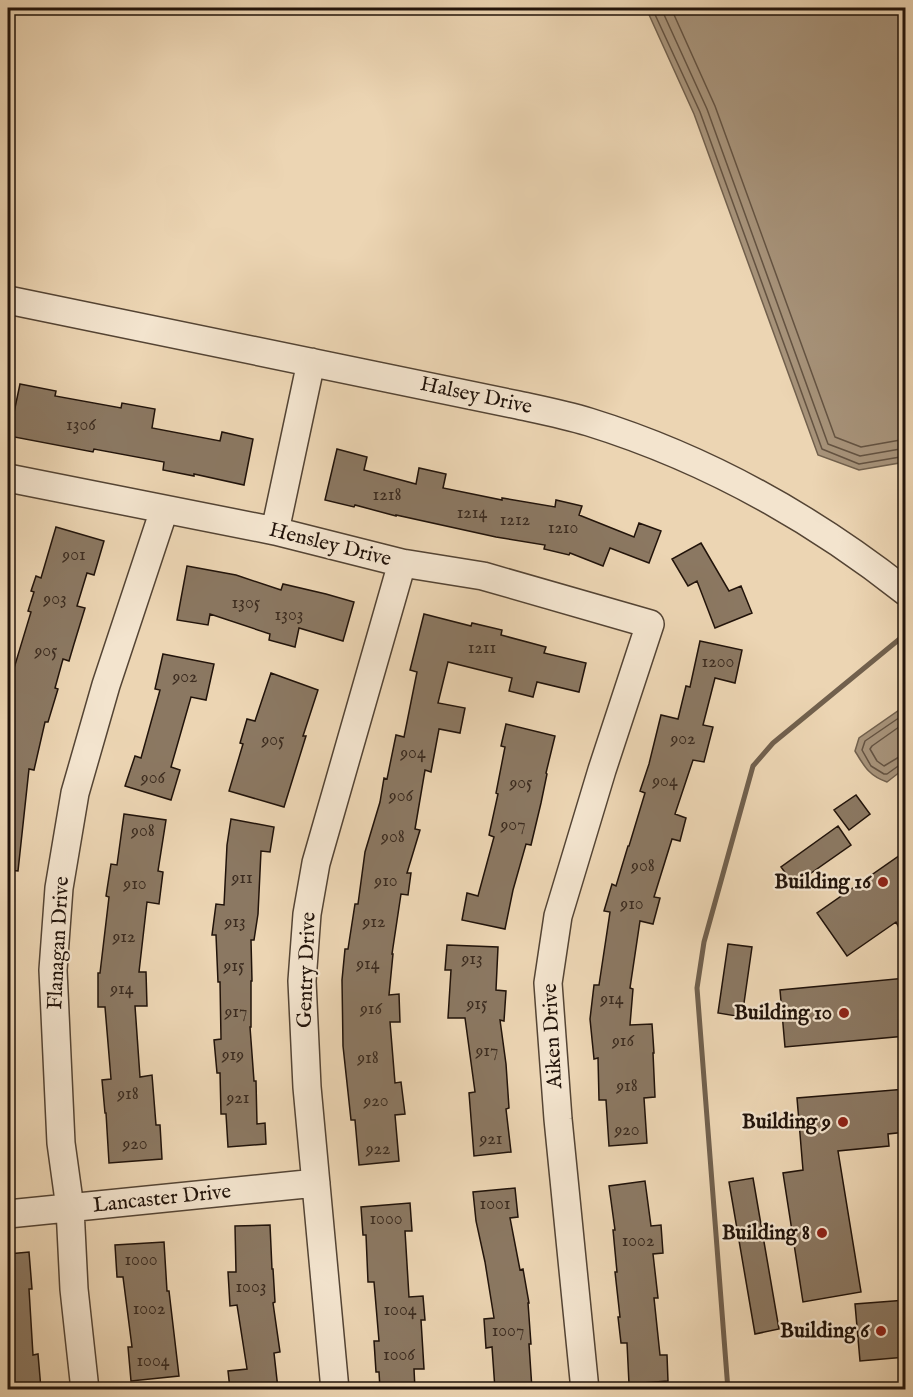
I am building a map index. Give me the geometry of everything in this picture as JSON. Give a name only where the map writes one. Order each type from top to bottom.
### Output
[{"type":"street","name":"Halsey Drive","points":[[8,300],[552,413],[623,433],[726,476],[790,511],[858,556],[906,592]]},
{"type":"street","points":[[275,531],[311,362]]},
{"type":"street","name":"Hensley Drive","points":[[8,478],[275,531],[402,563],[483,576],[650,624]]},
{"type":"street","name":"Flanagan Drive","points":[[85,1389],[74,1289],[70,1208],[61,1143],[53,970],[59,888],[75,792],[106,685],[164,510]]},
{"type":"street","name":"Gentry Drive","points":[[335,1389],[307,1087],[302,981],[307,914],[316,863],[402,563]]},
{"type":"street","name":"Aiken Drive","points":[[585,1389],[558,1119],[548,983],[558,916],[602,770],[650,624]]},
{"type":"street","name":"Lancaster Drive","points":[[8,1214],[316,1183]]},
{"type":"water","points":[[646,8],[905,8],[905,462],[859,470],[818,455],[694,114]]},
{"type":"water","points":[[905,706],[905,768],[887,782],[871,774],[855,751],[859,738]]},
{"type":"building","points":[[20,384],[56,391],[55,396],[121,408],[122,403],[155,409],[152,428],[220,441],[222,432],[253,439],[244,485],[163,470],[164,462],[94,449],[93,452],[9,436]]},
{"type":"building","points":[[337,449],[367,457],[364,470],[416,484],[419,468],[446,474],[443,488],[502,500],[502,498],[555,507],[556,500],[582,506],[579,515],[634,537],[639,523],[661,531],[649,563],[610,548],[603,566],[570,553],[569,555],[544,549],[545,545],[496,537],[325,500]]},
{"type":"building","points":[[56,527],[104,541],[94,575],[87,573],[77,606],[85,608],[69,661],[63,659],[55,688],[58,689],[48,722],[45,722],[34,770],[29,769],[18,871],[8,870],[8,688],[31,612],[28,611],[34,592],[31,591],[36,576],[41,578]]},
{"type":"building","points":[[701,543],[729,591],[741,586],[752,613],[715,628],[697,581],[688,586],[672,559]]},
{"type":"building","points":[[187,566],[236,575],[281,590],[283,584],[354,602],[343,641],[299,628],[295,647],[269,640],[270,634],[210,614],[208,625],[177,620]]},
{"type":"building","points":[[424,614],[471,626],[472,623],[502,630],[501,635],[546,647],[544,653],[586,663],[579,692],[537,682],[533,697],[509,691],[512,678],[448,662],[438,703],[465,708],[460,733],[439,729],[431,772],[425,770],[415,829],[420,830],[407,873],[411,873],[408,895],[401,894],[392,954],[389,995],[399,994],[400,1022],[390,1022],[395,1083],[401,1082],[405,1114],[395,1115],[399,1161],[359,1165],[355,1120],[351,1120],[343,1046],[342,980],[345,949],[348,949],[355,904],[358,904],[365,852],[380,802],[384,778],[387,779],[396,735],[404,737],[417,672],[410,670]]},
{"type":"building","points":[[700,641],[742,650],[735,683],[715,678],[703,725],[713,727],[704,762],[693,760],[675,814],[686,818],[680,841],[672,839],[654,897],[660,898],[653,924],[640,921],[630,988],[633,989],[630,1025],[652,1024],[655,1097],[644,1098],[647,1143],[609,1146],[606,1100],[599,1100],[598,1058],[594,1059],[590,1019],[594,985],[599,985],[610,912],[604,911],[612,884],[616,886],[645,793],[640,791],[661,715],[678,719],[686,686],[690,687]]},
{"type":"building","points":[[163,654],[214,664],[206,700],[191,697],[171,767],[180,770],[171,800],[125,786],[135,756],[141,758],[160,690],[155,689]]},
{"type":"building","points":[[271,673],[318,690],[284,807],[229,791],[243,744],[240,743],[247,719],[255,721]]},
{"type":"building","points":[[506,724],[555,736],[531,845],[526,844],[505,929],[462,920],[467,893],[478,896],[494,837],[489,835],[498,794],[496,793],[505,747],[501,746]]},
{"type":"building","points":[[856,795],[870,814],[849,830],[834,810]]},
{"type":"building","points":[[124,814],[166,820],[158,871],[163,872],[159,904],[147,902],[139,972],[146,972],[147,1006],[135,1006],[140,1077],[152,1075],[156,1125],[160,1125],[162,1159],[109,1163],[102,1080],[111,1079],[105,1007],[98,1007],[98,973],[100,973],[111,864],[117,865]]},
{"type":"building","points":[[231,819],[274,827],[270,852],[261,851],[258,914],[254,940],[251,940],[250,1027],[254,1081],[256,1081],[257,1124],[265,1123],[266,1144],[228,1147],[226,1114],[221,1114],[220,1073],[217,1073],[214,1040],[221,1039],[220,982],[218,982],[216,935],[212,935],[216,904],[224,905],[227,845]]},
{"type":"building","points":[[838,826],[851,845],[794,885],[781,867]]},
{"type":"building","name":"Building 16","points":[[906,851],[906,942],[896,922],[847,956],[817,913]]},
{"type":"building","points":[[728,944],[752,947],[742,1017],[718,1013]]},
{"type":"building","points":[[447,945],[498,947],[496,990],[506,991],[504,1021],[500,1020],[506,1064],[509,1108],[506,1109],[511,1152],[474,1156],[469,1093],[475,1092],[465,1018],[448,1018],[451,970],[445,970]]},
{"type":"building","name":"Building 10","points":[[906,978],[906,1036],[785,1047],[780,990]]},
{"type":"building","points":[[906,1089],[906,1132],[888,1134],[889,1146],[838,1151],[861,1292],[803,1302],[783,1173],[803,1170],[797,1098]]},
{"type":"building","points":[[753,1178],[779,1329],[755,1334],[729,1182]]},
{"type":"building","points":[[645,1181],[651,1226],[661,1225],[663,1253],[653,1254],[658,1298],[654,1298],[660,1355],[667,1355],[668,1381],[629,1384],[627,1343],[621,1343],[618,1317],[620,1317],[613,1230],[615,1230],[609,1186]]},
{"type":"building","points":[[515,1188],[518,1217],[510,1218],[529,1303],[532,1389],[495,1389],[492,1347],[486,1348],[484,1319],[494,1318],[476,1221],[473,1192]]},
{"type":"building","points":[[410,1203],[412,1231],[405,1231],[409,1297],[423,1296],[425,1320],[421,1320],[424,1369],[414,1369],[415,1389],[380,1389],[379,1372],[376,1372],[374,1341],[379,1341],[374,1282],[368,1282],[366,1235],[363,1235],[361,1207]]},
{"type":"building","points":[[270,1225],[275,1302],[273,1303],[280,1352],[274,1353],[278,1389],[230,1389],[228,1371],[247,1369],[237,1305],[230,1306],[228,1272],[236,1272],[235,1226]]},
{"type":"building","points":[[164,1242],[167,1291],[169,1291],[179,1376],[131,1381],[128,1347],[132,1347],[123,1277],[117,1277],[115,1245]]},
{"type":"building","points":[[29,1252],[33,1355],[38,1354],[41,1389],[10,1389],[8,1254]]},
{"type":"building","name":"Building 6","points":[[906,1300],[906,1357],[860,1361],[855,1304]]},
{"type":"waterway","points":[[728,1390],[697,988],[704,942],[753,766],[773,743],[902,637]]},
{"type":"place","name":"Building 16","points":[[883,882]]},
{"type":"place","name":"Building 10","points":[[844,1013]]},
{"type":"place","name":"Building 9","points":[[843,1122]]},
{"type":"place","name":"Building 8","points":[[822,1233]]},
{"type":"place","name":"Building 6","points":[[881,1331]]}]
